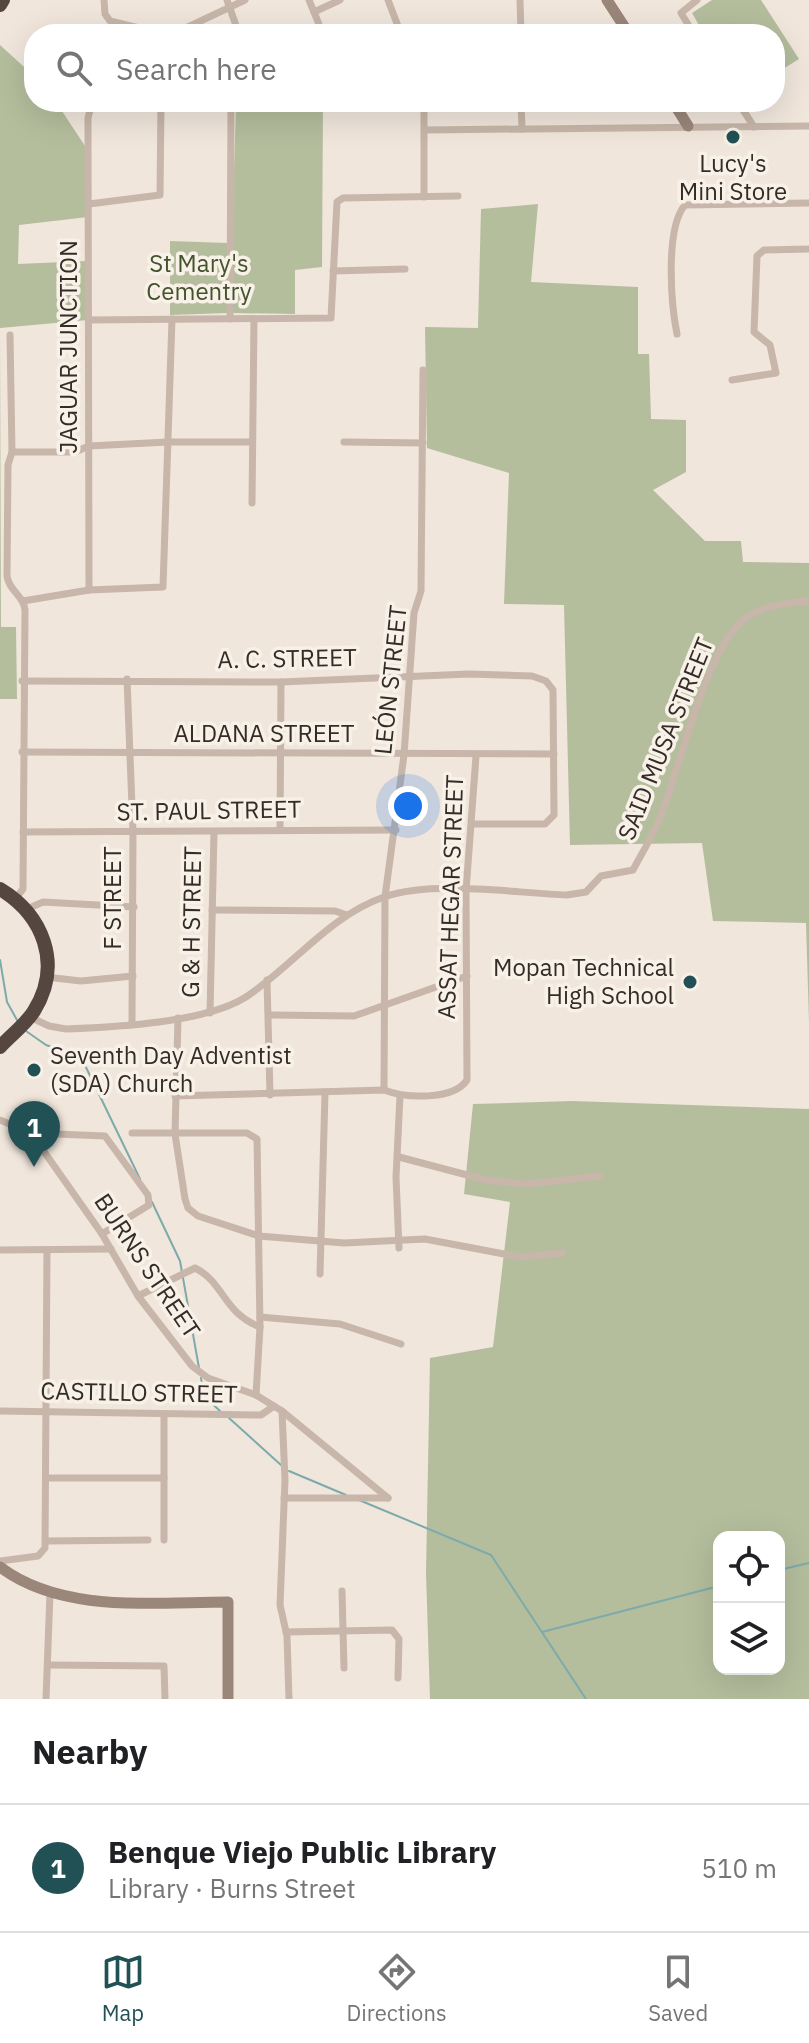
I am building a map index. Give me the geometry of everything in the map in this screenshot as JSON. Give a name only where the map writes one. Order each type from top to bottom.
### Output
[{"type":"highway","points":[[0,889],[27,909],[43,937],[46,977],[30,1017],[0,1047]]},
{"type":"street","points":[[104,0],[105,14],[110,21],[121,24]]},
{"type":"street","points":[[191,24],[228,3],[245,0]]},
{"type":"street","points":[[309,0],[319,24]]},
{"type":"street","points":[[314,12],[340,0]]},
{"type":"street","points":[[388,0],[397,24]]},
{"type":"street","points":[[520,0],[521,24]]},
{"type":"street","points":[[607,0],[623,24]]},
{"type":"street","points":[[687,24],[682,10],[695,0]]},
{"type":"street","points":[[228,3],[235,24]]},
{"type":"street","name":"JAGUAR JUNCTION","points":[[89,590],[92,112]]},
{"type":"street","points":[[89,204],[160,195],[161,112]]},
{"type":"street","points":[[230,319],[231,112]]},
{"type":"street","points":[[424,112],[424,197]]},
{"type":"street","points":[[521,112],[522,129]]},
{"type":"street","points":[[679,112],[688,126]]},
{"type":"street","points":[[744,112],[754,127]]},
{"type":"street","points":[[425,130],[809,126]]},
{"type":"street","points":[[89,320],[331,318],[337,202],[343,198],[458,196]]},
{"type":"street","points":[[677,334],[672,306],[675,225],[685,205],[809,203]]},
{"type":"street","points":[[732,380],[776,373],[770,345],[754,332],[757,256],[764,250],[809,249]]},
{"type":"street","points":[[333,271],[405,269]]},
{"type":"street","points":[[23,601],[89,590],[163,587],[172,319]]},
{"type":"street","points":[[252,503],[254,319]]},
{"type":"street","points":[[10,335],[12,452],[8,465],[7,576],[10,589],[23,601],[23,889],[15,899]]},
{"type":"street","name":"LEÓN STREET","points":[[384,1090],[387,1004],[385,897],[404,755],[414,613],[421,591],[423,370]]},
{"type":"street","points":[[12,452],[75,452],[89,446],[168,442],[251,442]]},
{"type":"street","points":[[344,442],[423,443]]},
{"type":"street","name":"SAID MUSA STREET","points":[[30,1017],[49,1026],[66,1029],[210,1013],[244,998],[347,915],[385,897],[422,891],[567,895],[586,892],[601,876],[633,870],[662,814],[715,663],[729,636],[751,614],[777,604],[809,601]]},
{"type":"street","name":"A. C. STREET","points":[[22,681],[127,679],[281,682],[469,674],[532,676],[546,681],[553,690],[554,815],[545,824],[474,824]]},
{"type":"street","name":"F STREET","points":[[127,679],[133,832],[132,1022]]},
{"type":"street","points":[[280,830],[283,754],[281,682]]},
{"type":"street","name":"ALDANA STREET","points":[[22,752],[554,754]]},
{"type":"street","name":"ASSAT HEGAR STREET","points":[[400,1096],[450,1092],[462,1087],[467,1080],[466,891],[474,824],[476,756]]},
{"type":"street","name":"ST. PAUL STREET","points":[[23,832],[396,830]]},
{"type":"street","name":"G & H STREET","points":[[210,1013],[214,832]]},
{"type":"street","points":[[27,909],[43,902],[134,907]]},
{"type":"street","points":[[212,910],[335,911],[347,915]]},
{"type":"street","points":[[46,977],[81,981],[133,976]]},
{"type":"street","points":[[271,1015],[354,1016],[467,976]]},
{"type":"street","points":[[267,980],[271,1015],[270,1095]]},
{"type":"street","points":[[178,1018],[175,1134],[185,1199],[192,1212],[259,1236],[344,1243],[398,1238],[434,1241],[520,1257],[562,1253]]},
{"type":"street","points":[[175,1096],[384,1090],[400,1096],[399,1248]]},
{"type":"street","points":[[320,1274],[325,1093]]},
{"type":"street","points":[[0,1120],[31,1133],[105,1136],[148,1195],[149,1205],[102,1234]]},
{"type":"street","name":"BURNS STREET","points":[[31,1133],[102,1234],[138,1296],[200,1373],[256,1395],[278,1409],[388,1498],[284,1498]]},
{"type":"street","points":[[132,1133],[247,1133],[257,1139],[260,1327],[256,1395]]},
{"type":"street","points":[[399,1157],[486,1180],[527,1184],[600,1176]]},
{"type":"street","points":[[0,1250],[111,1249]]},
{"type":"street","points":[[0,1564],[38,1556],[45,1548],[48,1478],[45,1412],[47,1250]]},
{"type":"street","points":[[138,1296],[195,1268],[218,1290],[233,1313],[260,1327]]},
{"type":"street","points":[[260,1317],[340,1324],[401,1344]]},
{"type":"street","points":[[278,1409],[284,1498],[280,1605],[286,1632],[289,1699]]},
{"type":"street","name":"CASTILLO STREET","points":[[0,1411],[261,1415],[278,1409]]},
{"type":"street","points":[[164,1414],[164,1540]]},
{"type":"street","points":[[48,1478],[164,1478]]},
{"type":"street","points":[[46,1541],[148,1540]]},
{"type":"street","points":[[0,1564],[28,1585],[50,1593],[90,1599],[228,1602],[228,1699]]},
{"type":"street","points":[[342,1591],[344,1668]]},
{"type":"street","points":[[46,1699],[50,1593]]},
{"type":"street","points":[[286,1632],[395,1631],[399,1639],[398,1678]]},
{"type":"street","points":[[48,1665],[164,1666],[165,1699]]},
{"type":"green space","points":[[712,0],[761,0],[776,24],[698,24],[692,13]]},
{"type":"green space","points":[[785,37],[799,59],[785,68]]},
{"type":"green space","points":[[0,45],[24,67],[24,112],[63,112],[85,146],[88,217],[19,225],[18,264],[87,261],[88,320],[0,328]]},
{"type":"green space","points":[[236,112],[323,112],[322,267],[295,270],[295,314],[230,313]]},
{"type":"green space","points":[[538,204],[531,282],[638,287],[638,354],[649,354],[651,419],[686,420],[686,472],[653,490],[705,541],[741,541],[743,562],[809,563],[809,1022],[806,923],[713,921],[702,843],[570,845],[564,605],[504,604],[509,473],[427,448],[425,327],[478,328],[481,209]]},
{"type":"green space","name":"St Mary's Cementry","points":[[170,241],[228,243],[228,313],[170,315]]},
{"type":"green space","points":[[0,328],[1,627],[16,627],[17,699],[0,699]]},
{"type":"green space","points":[[572,1101],[809,1109],[809,1699],[430,1699],[426,1573],[430,1358],[493,1347],[510,1202],[464,1194],[473,1104]]},
{"type":"waterway","points":[[0,960],[7,1002],[17,1020]]},
{"type":"waterway","points":[[26,1031],[46,1045],[81,1057],[140,1179]]},
{"type":"waterway","points":[[152,1202],[180,1261],[199,1368]]},
{"type":"waterway","points":[[201,1378],[204,1396],[221,1412]]},
{"type":"waterway","points":[[229,1418],[281,1465]]},
{"type":"waterway","points":[[289,1471],[346,1495]]},
{"type":"waterway","points":[[359,1500],[491,1555],[586,1699]]},
{"type":"waterway","points":[[785,1569],[809,1563]]},
{"type":"waterway","points":[[542,1632],[713,1588]]},
{"type":"place","name":"Lucy's Mini Store","points":[[733,137]]},
{"type":"place","name":"Mopan Technical High School","points":[[690,982]]},
{"type":"place","name":"Seventh Day Adventist (SDA) Church","points":[[34,1070]]},
{"type":"place","name":"Benque Viejo Public Library","points":[[34,1167]]}]
